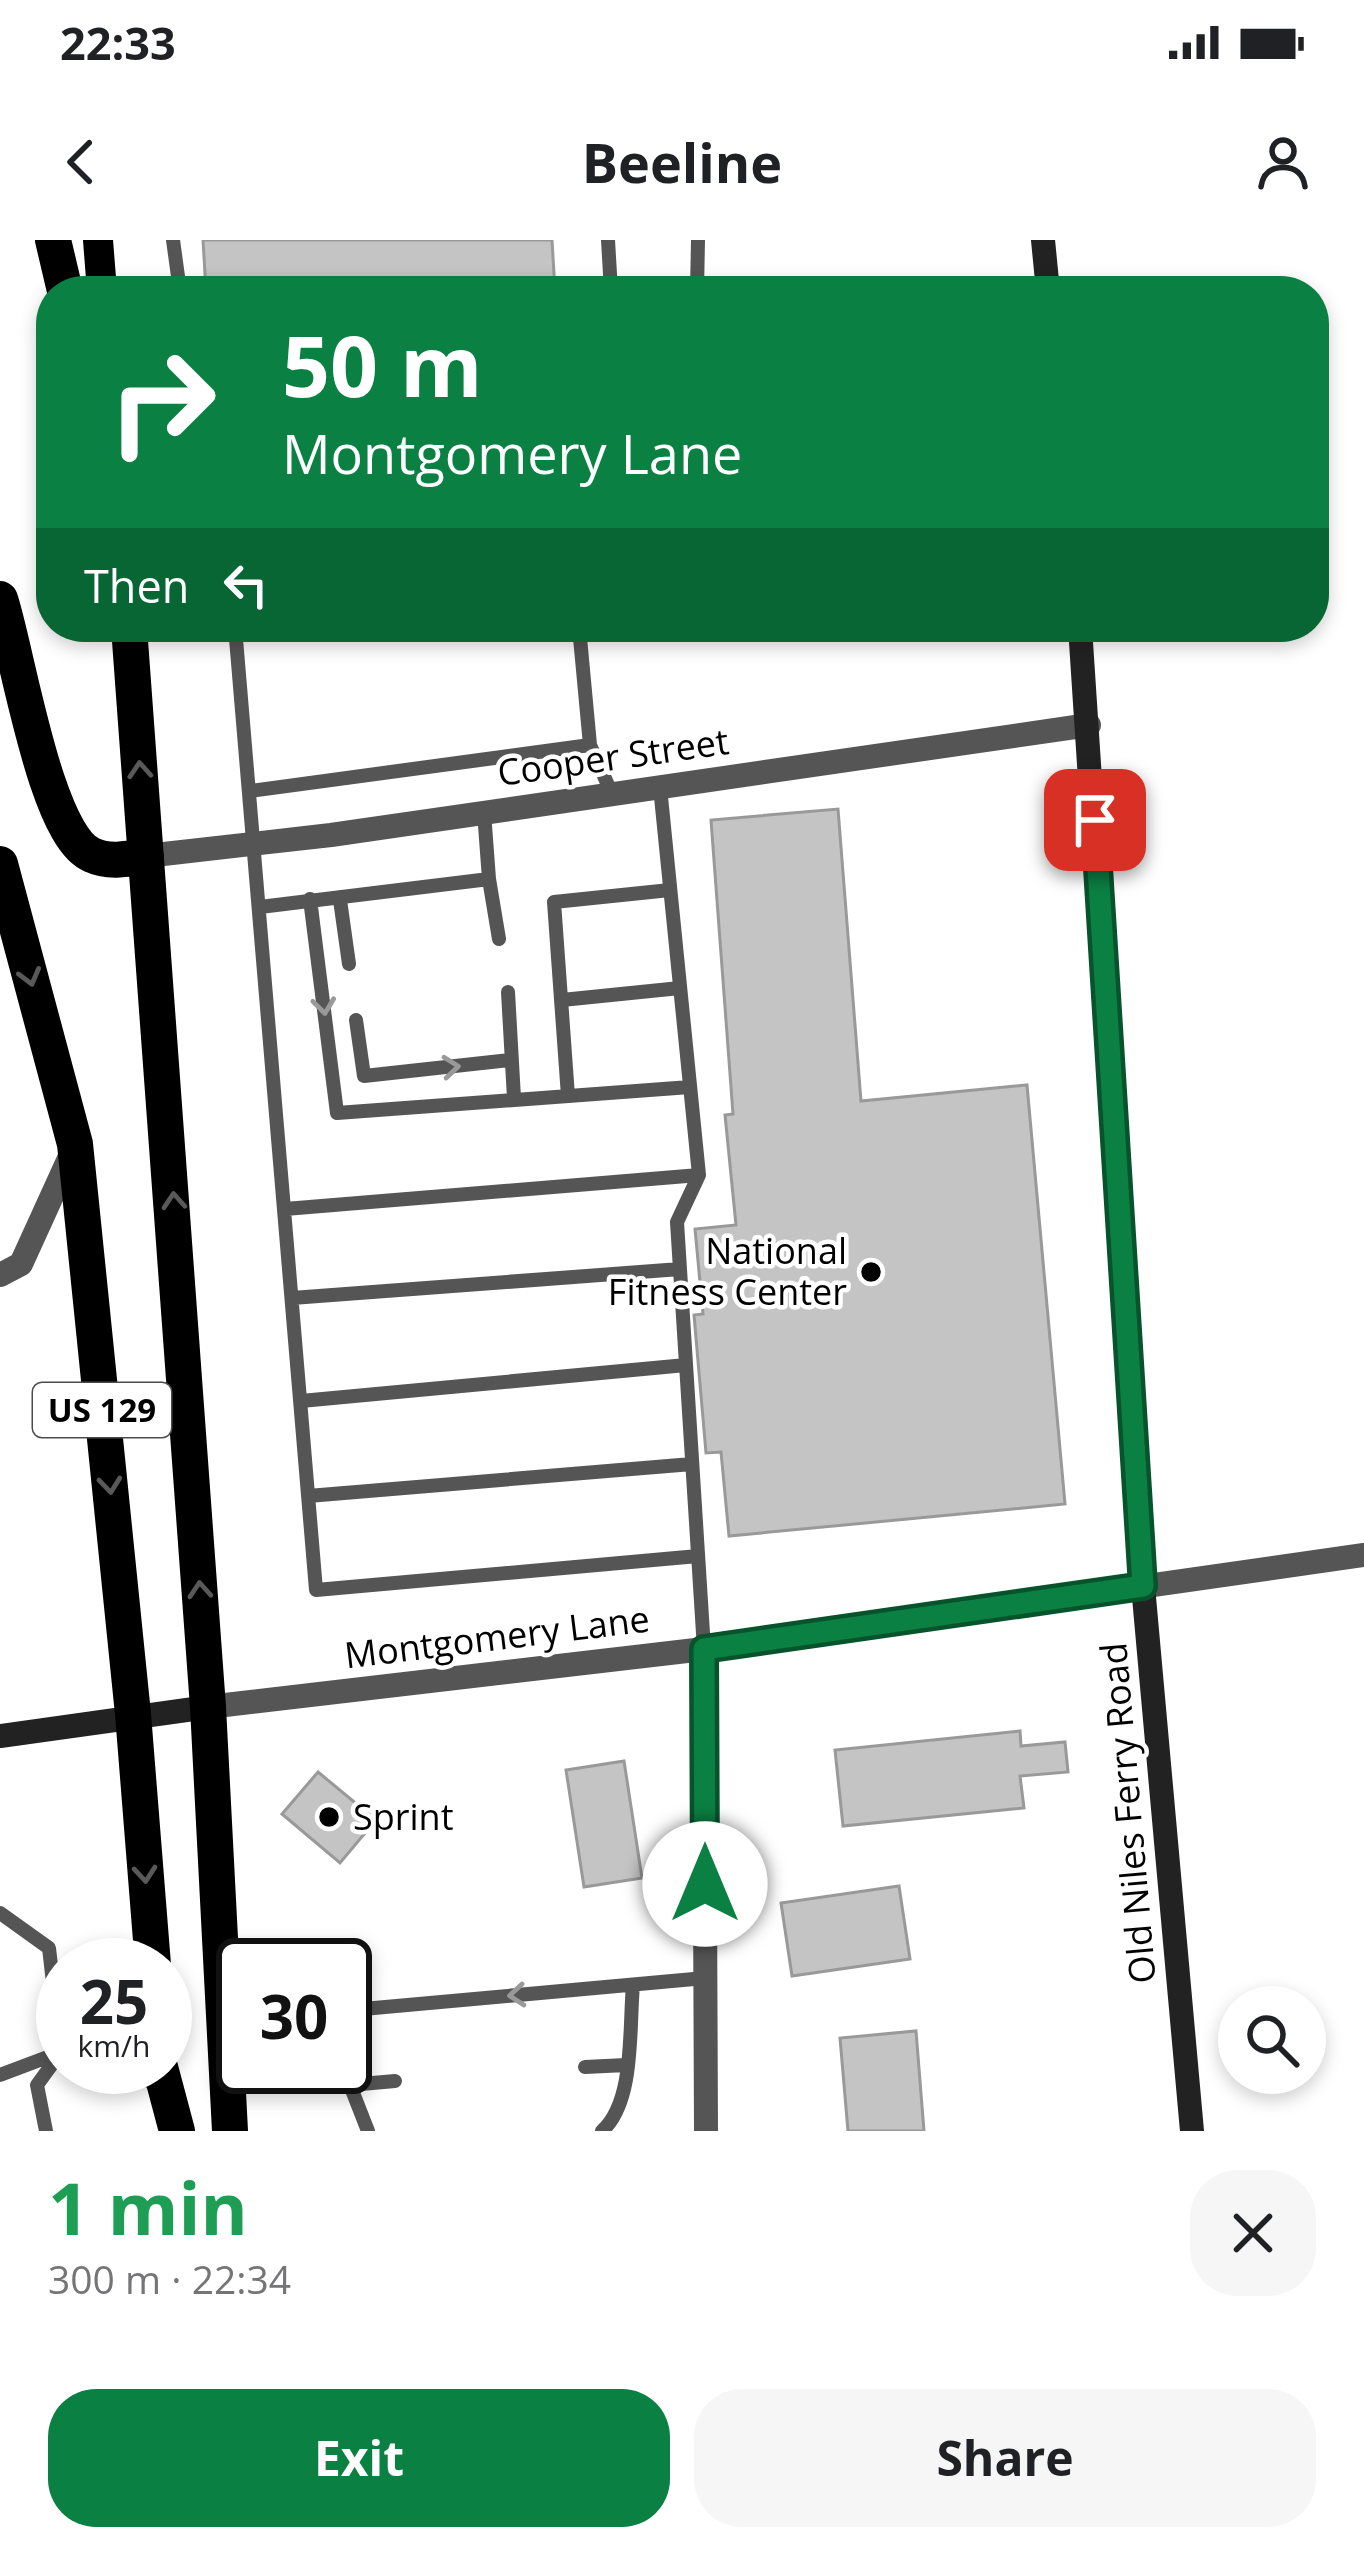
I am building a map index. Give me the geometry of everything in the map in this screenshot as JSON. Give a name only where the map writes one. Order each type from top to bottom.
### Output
[{"type":"highway","points":[[53,240],[61,276]]},
{"type":"highway","points":[[0,598],[47,786],[68,832],[88,855],[117,861],[146,856]]},
{"type":"highway","name":"US 129","points":[[130,642],[208,1707],[230,2131]]},
{"type":"highway","name":"US 129","points":[[0,864],[75,1144],[133,1714],[150,1938]]},
{"type":"highway","points":[[166,2094],[177,2131]]},
{"type":"main road","points":[[98,240],[101,276]]},
{"type":"street","points":[[1043,240],[1047,276]]},
{"type":"street","name":"Old Niles Ferry Road","points":[[1081,642],[1143,1586],[1192,2131]]},
{"type":"street","name":"Cooper Street","points":[[146,856],[1089,724]]},
{"type":"street","points":[[0,1275],[21,1264],[75,1144]]},
{"type":"street","name":"Montgomery Lane","points":[[208,1707],[704,1649],[1364,1555]]},
{"type":"street","points":[[704,1649],[706,2131]]},
{"type":"street","points":[[0,1736],[208,1707]]},
{"type":"lane","points":[[173,240],[178,276]]},
{"type":"lane","points":[[608,240],[610,276]]},
{"type":"lane","points":[[698,240],[698,276]]},
{"type":"lane","points":[[236,642],[316,1590],[698,1556]]},
{"type":"lane","points":[[580,642],[590,745],[611,794]]},
{"type":"lane","points":[[250,791],[590,745]]},
{"type":"lane","points":[[660,787],[699,1175],[677,1222],[704,1649]]},
{"type":"lane","points":[[484,812],[499,939]]},
{"type":"lane","points":[[260,907],[489,879]]},
{"type":"lane","points":[[568,1096],[554,902],[670,890]]},
{"type":"lane","points":[[310,899],[337,1113],[690,1087]]},
{"type":"lane","points":[[340,899],[349,964]]},
{"type":"lane","points":[[562,1000],[680,988]]},
{"type":"lane","points":[[508,992],[514,1098]]},
{"type":"lane","points":[[356,1020],[364,1076],[510,1060]]},
{"type":"lane","points":[[285,1209],[699,1175]]},
{"type":"lane","points":[[292,1298],[680,1269]]},
{"type":"lane","points":[[301,1401],[686,1365]]},
{"type":"lane","points":[[308,1496],[692,1464]]},
{"type":"lane","points":[[0,1913],[36,1939]]},
{"type":"lane","points":[[372,2008],[705,1978]]},
{"type":"lane","points":[[602,2131],[619,2117],[633,1985]]},
{"type":"lane","points":[[0,2075],[36,2062]]},
{"type":"lane","points":[[585,2067],[626,2065]]},
{"type":"lane","points":[[372,2083],[395,2081]]},
{"type":"lane","points":[[39,2094],[46,2131]]},
{"type":"lane","points":[[354,2094],[368,2131]]},
{"type":"building","points":[[203,240],[552,240],[554,276],[205,276]]},
{"type":"building","name":"National Fitness Center","points":[[838,809],[861,1101],[1027,1085],[1065,1504],[729,1536],[721,1452],[706,1453],[694,1315],[703,1314],[695,1229],[736,1225],[725,1115],[733,1114],[711,820]]},
{"type":"building","points":[[1020,1731],[1021,1746],[1065,1742],[1068,1772],[1020,1776],[1024,1808],[843,1826],[835,1750]]},
{"type":"building","points":[[624,1761],[642,1878],[584,1887],[566,1770]]},
{"type":"building","name":"Sprint","points":[[318,1772],[376,1820],[340,1863],[282,1814]]},
{"type":"building","points":[[899,1886],[910,1959],[792,1976],[781,1903]]},
{"type":"building","points":[[916,2031],[924,2131],[848,2131],[840,2038]]},
{"type":"place","name":"National Fitness Center","points":[[871,1272]]},
{"type":"place","name":"Sprint","points":[[329,1817]]},
{"type":"route","points":[[705,1884],[704,1649],[1143,1586],[1095,820]]}]
